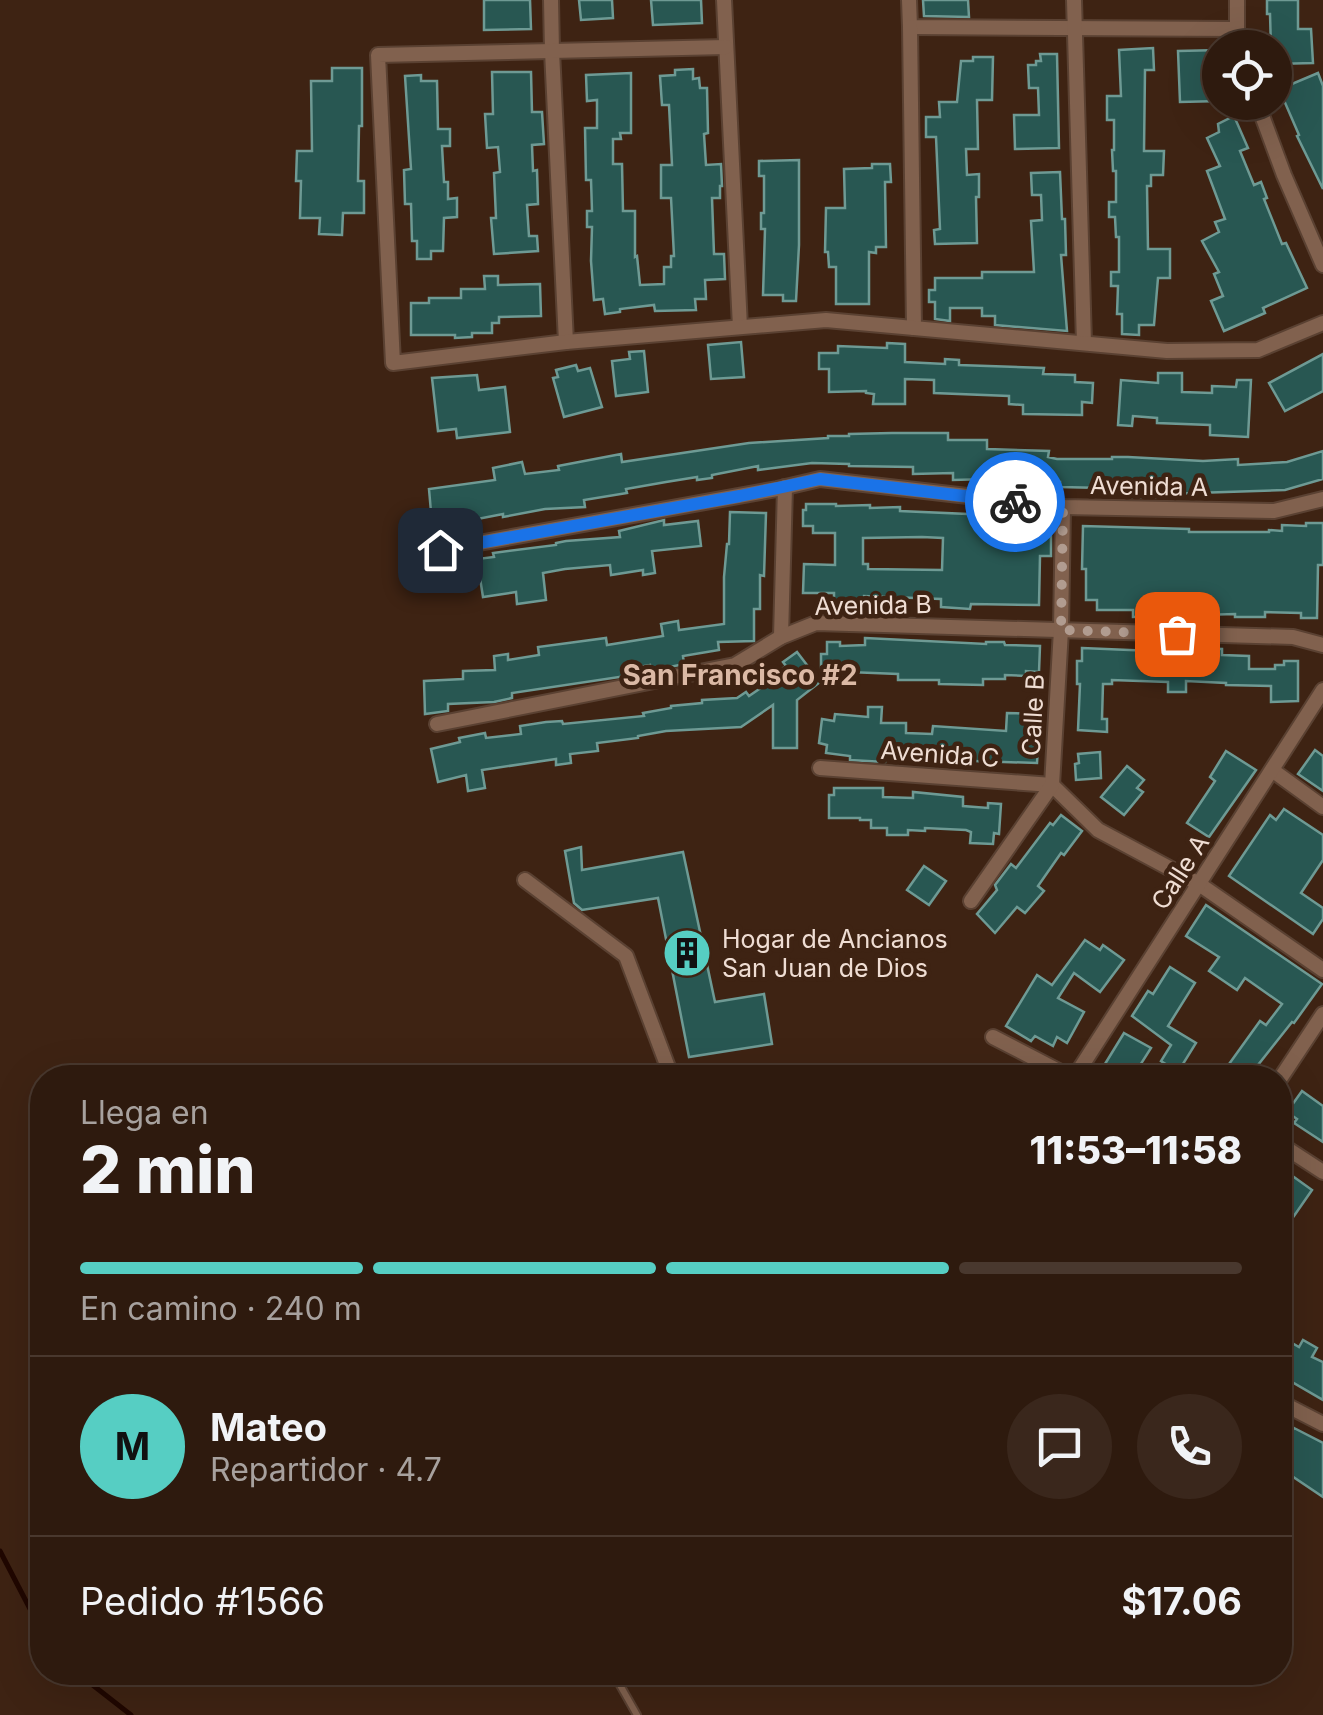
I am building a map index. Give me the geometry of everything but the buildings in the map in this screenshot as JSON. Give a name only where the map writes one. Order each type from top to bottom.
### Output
[{"type":"street","points":[[552,0],[566,342]]},
{"type":"street","points":[[724,0],[740,327]]},
{"type":"street","points":[[908,0],[914,328]]},
{"type":"street","points":[[1074,0],[1084,344]]},
{"type":"street","points":[[910,27],[1237,29],[1237,0]]},
{"type":"street","points":[[726,47],[378,55],[393,363],[566,342],[826,320],[1167,351],[1258,350],[1323,323]]},
{"type":"street","points":[[1264,120],[1323,264]]},
{"type":"street","name":"Avenida A","points":[[440,550],[820,479],[1063,507],[1274,511],[1323,498]]},
{"type":"street","points":[[781,636],[785,487]]},
{"type":"street","name":"Calle B","points":[[971,901],[1052,785],[1063,507]]},
{"type":"street","name":"Avenida B","points":[[437,724],[735,665],[781,636],[816,623],[1293,637],[1323,645]]},
{"type":"street","name":"Calle A","points":[[1081,1065],[1323,690]]},
{"type":"street","name":"Avenida C","points":[[820,768],[1052,785]]},
{"type":"street","points":[[1272,770],[1323,807]]},
{"type":"street","points":[[1052,785],[1098,830],[1198,884],[1323,970]]},
{"type":"street","points":[[525,880],[626,956],[667,1065]]},
{"type":"street","points":[[1289,1065],[1323,1014]]},
{"type":"street","points":[[993,1037],[1048,1065]]},
{"type":"street","points":[[1292,1152],[1323,1172]]},
{"type":"street","points":[[1292,1408],[1323,1424]]},
{"type":"lane","points":[[620,1685],[637,1715]]},
{"type":"waterway","points":[[0,1551],[30,1609]]},
{"type":"waterway","points":[[93,1685],[131,1715]]},
{"type":"way so far","points":[[1015,502],[1063,507],[1061,630],[1177,634]]},
{"type":"place","name":"Hogar de Ancianos San Juan de Dios","points":[[687,953]]},
{"type":"district","name":"San Francisco #2","points":[[740,675]]},
{"type":"route","points":[[440,550],[820,479],[1015,502]]}]
